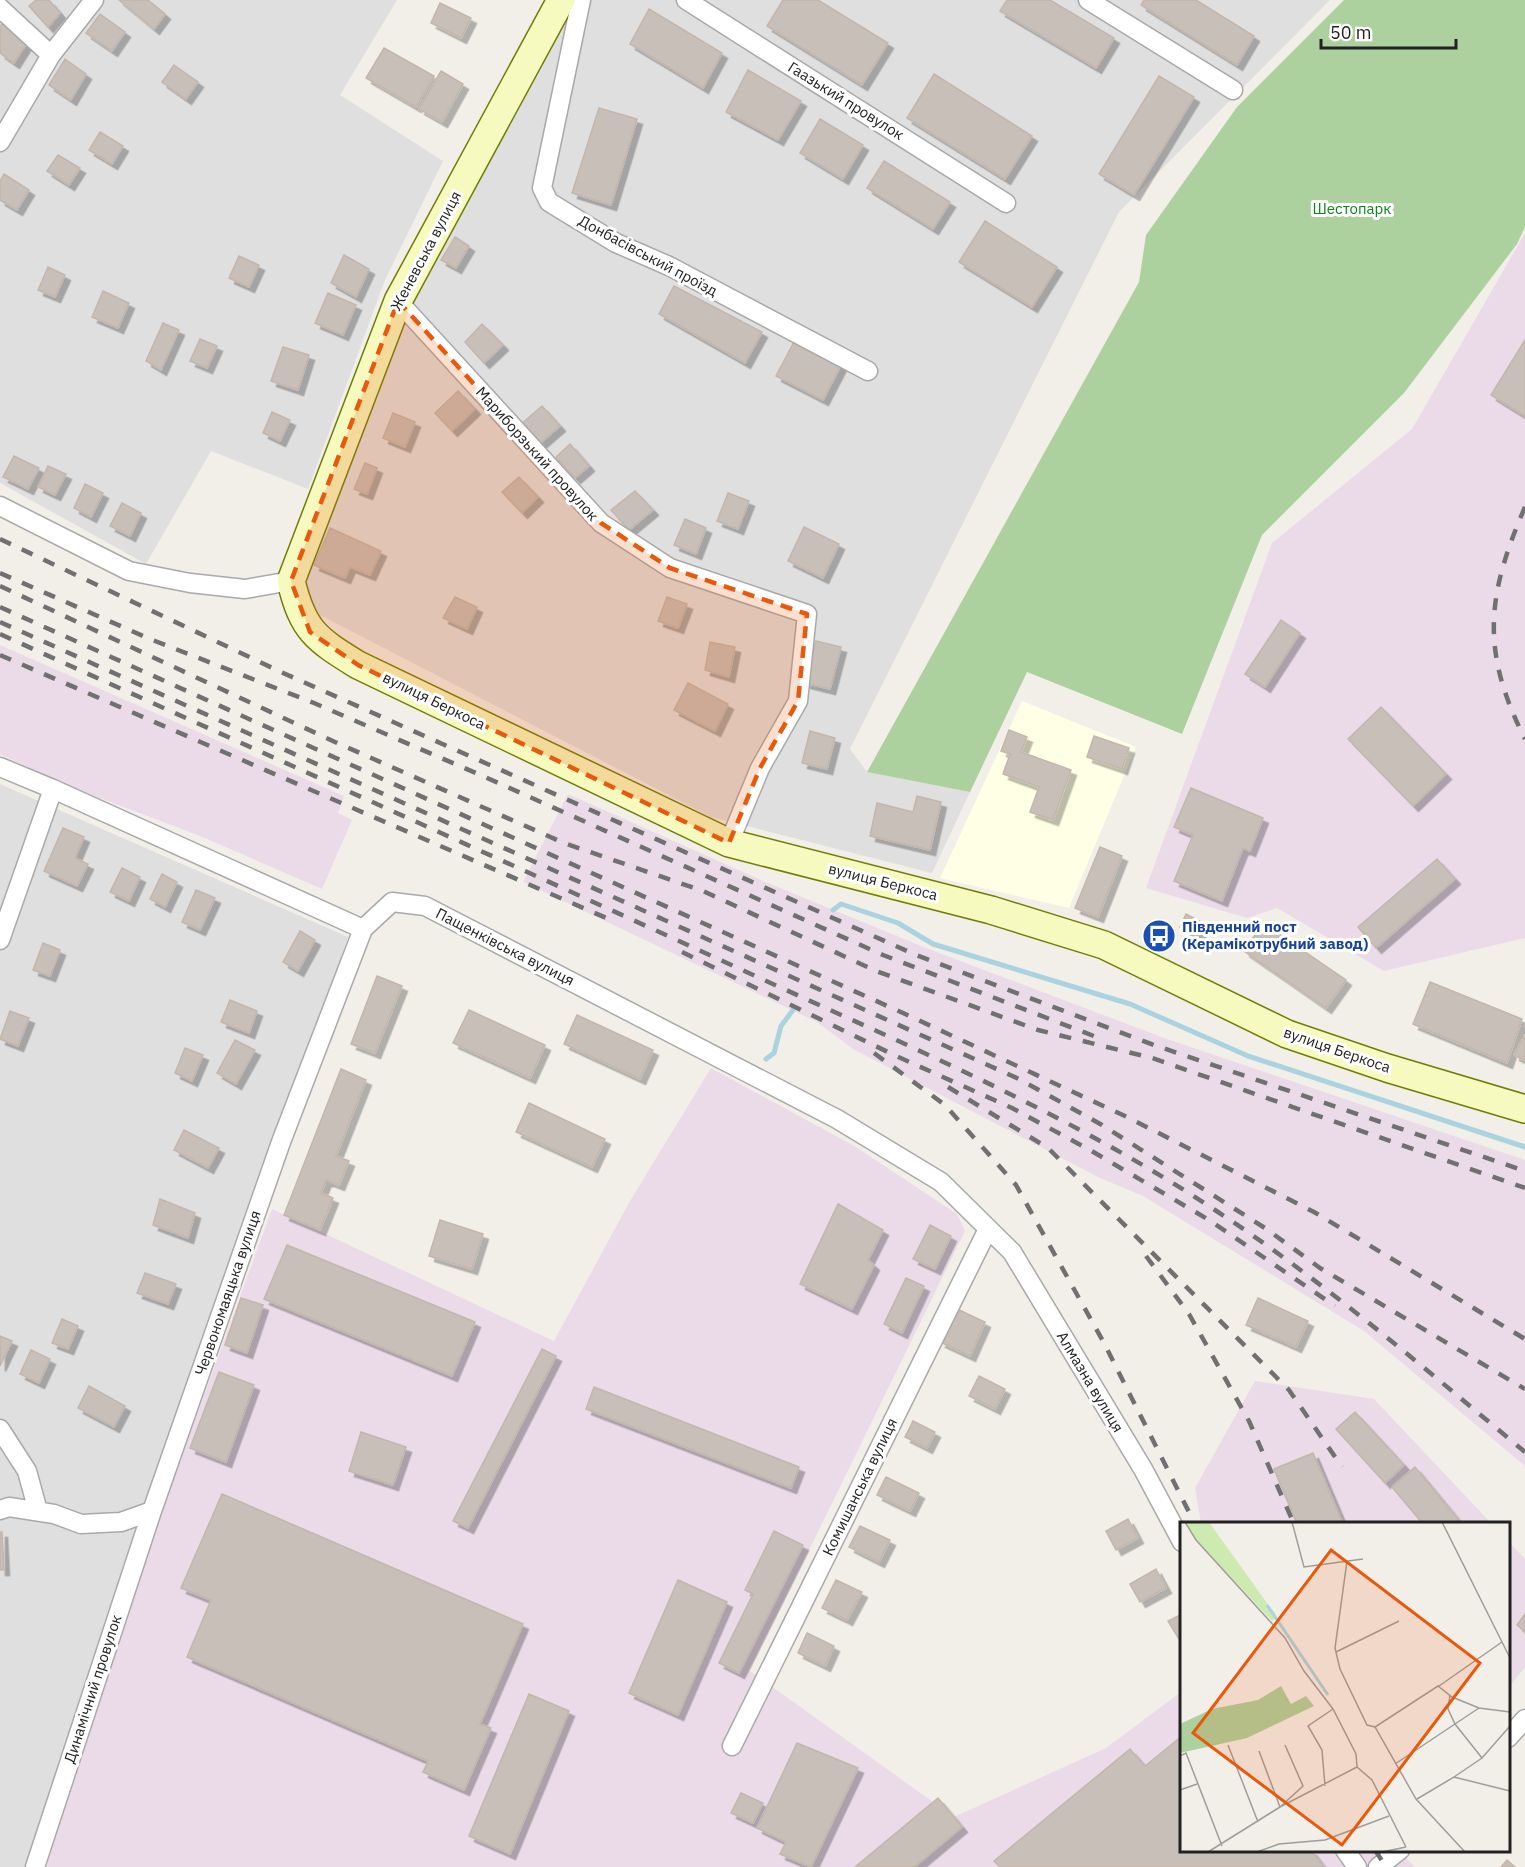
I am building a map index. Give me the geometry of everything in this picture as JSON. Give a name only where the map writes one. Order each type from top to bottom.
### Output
[{"type":"street","points":[[0,142],[51,56],[94,0]]},
{"type":"street","name":"Женевська вулиця","points":[[291,581],[398,301],[561,0]]},
{"type":"street","name":"Донбасівський проїзд","points":[[581,0],[542,188],[544,196],[549,202],[616,243],[669,266],[868,371]]},
{"type":"street","name":"Гаазький провулок","points":[[686,0],[1006,203]]},
{"type":"street","points":[[1088,0],[1233,90]]},
{"type":"street","points":[[0,8],[51,56]]},
{"type":"street","name":"Мариборзький провулок","points":[[398,301],[601,523],[670,568],[807,614],[798,701],[760,768],[729,843]]},
{"type":"street","points":[[0,506],[129,572],[190,583],[245,589],[291,581]]},
{"type":"street","name":"вулиця Беркоса","points":[[291,581],[297,606],[310,632],[358,665],[729,843],[991,910],[1104,945],[1287,1034],[1387,1068],[1525,1109]]},
{"type":"street","points":[[0,767],[363,929]]},
{"type":"street","points":[[0,940],[53,789]]},
{"type":"street","name":"Пащенківська вулиця","points":[[363,929],[392,902],[425,906],[879,1143],[941,1182],[988,1229]]},
{"type":"street","name":"Червономаяцька вулиця","points":[[152,1511],[280,1143],[363,929]]},
{"type":"street","name":"Алмазна вулиця","points":[[988,1229],[1012,1252],[1143,1469],[1180,1538]]},
{"type":"street","name":"Комишанська вулиця","points":[[732,1746],[988,1229]]},
{"type":"street","points":[[0,1429],[27,1472],[38,1511]]},
{"type":"street","points":[[0,1510],[9,1507],[38,1511],[81,1524],[121,1522],[152,1511]]},
{"type":"street","name":"Динамічний провулок","points":[[35,1867],[152,1511]]},
{"type":"street","points":[[1510,1737],[1525,1719]]},
{"type":"street","points":[[1346,1852],[1357,1867]]},
{"type":"street","points":[[1378,1867],[1399,1852]]},
{"type":"highlighted area","points":[[398,301],[601,523],[670,568],[807,614],[798,701],[760,768],[729,843],[358,665],[310,632],[291,581]]},
{"type":"shaded area","points":[[0,0],[397,0],[340,95],[443,161],[385,280],[308,489],[211,451],[146,564],[0,483]]},
{"type":"shaded area","points":[[577,0],[1330,0],[1119,212],[850,749],[867,772],[970,792],[932,873],[711,817],[320,615],[298,576],[401,322],[561,22]]},
{"type":"shaded area","points":[[1525,233],[1525,938],[1384,971],[1277,908],[1247,918],[1146,888],[1272,543],[1412,429]]},
{"type":"shaded area","points":[[0,645],[344,796],[338,813],[352,820],[322,889],[200,836],[63,784],[0,754]]},
{"type":"shaded area","points":[[1022,701],[1136,747],[1069,908],[940,878]]},
{"type":"shaded area","points":[[0,784],[348,937],[31,1867],[0,1867]]},
{"type":"shaded area","points":[[568,794],[761,880],[926,948],[1167,1039],[1525,1160],[1525,1466],[1364,1331],[1143,1196],[1100,1178],[853,1049],[817,1022],[523,882]]},
{"type":"shaded area","points":[[711,1068],[856,1147],[957,1214],[965,1231],[750,1671],[954,1817],[1106,1748],[1180,1693],[1180,1852],[1400,1852],[1415,1867],[46,1867],[164,1505],[272,1209],[554,1341],[630,1201]]},
{"type":"shaded area","points":[[1255,1381],[1374,1399],[1490,1522],[1201,1522],[1195,1488]]},
{"type":"shaded area","points":[[1510,1543],[1525,1559],[1525,1667],[1510,1686]]},
{"type":"green space","name":"Шестопарк","points":[[1344,0],[1525,0],[1525,227],[1517,244],[1404,393],[1262,535],[1182,734],[1027,672],[970,792],[867,772],[1139,282],[1146,235],[1237,107]]},
{"type":"building","points":[[36,0],[49,0],[60,13],[48,27],[29,6]]},
{"type":"building","points":[[119,0],[148,0],[165,14],[154,29]]},
{"type":"building","points":[[783,0],[818,0],[888,43],[862,85],[767,26]]},
{"type":"building","points":[[1007,0],[1050,0],[1114,38],[1096,68],[1000,11]]},
{"type":"building","points":[[1144,0],[1196,0],[1254,36],[1237,65],[1141,5]]},
{"type":"building","points":[[440,3],[471,18],[461,38],[431,23]]},
{"type":"building","points":[[649,9],[722,53],[703,88],[630,44]]},
{"type":"building","points":[[100,14],[125,32],[112,51],[86,33]]},
{"type":"building","points":[[3,22],[26,44],[14,63],[0,53],[0,27]]},
{"type":"building","points":[[384,48],[434,76],[416,107],[366,78]]},
{"type":"building","points":[[65,59],[86,74],[71,100],[49,85]]},
{"type":"building","points":[[174,65],[198,82],[186,99],[162,82]]},
{"type":"building","points":[[748,70],[801,101],[778,140],[726,112]]},
{"type":"building","points":[[441,71],[463,84],[442,122],[419,109]]},
{"type":"building","points":[[934,74],[1032,136],[1005,179],[907,118]]},
{"type":"building","points":[[1159,76],[1194,97],[1134,195],[1099,174]]},
{"type":"building","points":[[599,108],[637,119],[611,205],[572,193]]},
{"type":"building","points":[[820,119],[863,145],[843,179],[800,153]]},
{"type":"building","points":[[100,132],[123,146],[112,164],[89,150]]},
{"type":"building","points":[[58,155],[80,168],[69,185],[47,171]]},
{"type":"building","points":[[884,161],[950,202],[933,229],[867,188]]},
{"type":"building","points":[[4,174],[29,190],[17,210],[0,200],[0,181]]},
{"type":"building","points":[[985,221],[1057,267],[1032,307],[959,262]]},
{"type":"building","points":[[455,237],[469,246],[456,268],[441,260]]},
{"type":"building","points":[[344,255],[369,269],[356,297],[331,283]]},
{"type":"building","points":[[239,256],[259,265],[249,287],[229,278]]},
{"type":"building","points":[[48,267],[65,275],[55,297],[38,290]]},
{"type":"building","points":[[674,286],[762,332],[745,363],[659,314]]},
{"type":"building","points":[[103,291],[129,303],[118,328],[92,317]]},
{"type":"building","points":[[328,293],[356,305],[343,335],[315,323]]},
{"type":"building","points":[[163,323],[179,330],[161,370],[146,361]]},
{"type":"building","points":[[482,324],[503,345],[484,363],[465,342]]},
{"type":"building","points":[[200,339],[217,346],[207,368],[190,361]]},
{"type":"building","points":[[795,340],[842,363],[823,400],[776,376]]},
{"type":"building","points":[[1525,340],[1525,416],[1491,395]]},
{"type":"building","points":[[283,347],[309,355],[298,390],[271,381]]},
{"type":"building","points":[[458,391],[475,409],[452,431],[435,413]]},
{"type":"building","points":[[542,406],[560,426],[538,445],[520,425]]},
{"type":"building","points":[[272,412],[290,420],[280,441],[263,433]]},
{"type":"building","points":[[393,413],[415,422],[405,447],[383,438]]},
{"type":"building","points":[[570,444],[589,466],[575,478],[556,457]]},
{"type":"building","points":[[14,456],[39,468],[28,489],[3,477]]},
{"type":"building","points":[[365,463],[377,468],[367,494],[354,489]]},
{"type":"building","points":[[48,466],[66,474],[55,495],[38,487]]},
{"type":"building","points":[[519,477],[538,497],[522,513],[502,492]]},
{"type":"building","points":[[85,484],[103,493],[91,517],[74,508]]},
{"type":"building","points":[[635,491],[653,510],[629,530],[611,510]]},
{"type":"building","points":[[728,493],[749,501],[738,529],[717,521]]},
{"type":"building","points":[[122,503],[141,513],[130,536],[110,526]]},
{"type":"building","points":[[685,519],[706,528],[696,554],[674,545]]},
{"type":"building","points":[[804,527],[839,544],[823,578],[788,561]]},
{"type":"building","points":[[330,528],[381,551],[370,575],[350,567],[345,578],[314,565]]},
{"type":"building","points":[[455,597],[477,607],[467,629],[443,618]]},
{"type":"building","points":[[667,597],[687,604],[678,628],[658,621]]},
{"type":"building","points":[[1281,620],[1300,633],[1265,687],[1245,674]]},
{"type":"building","points":[[816,641],[841,647],[830,689],[805,683]]},
{"type":"building","points":[[710,642],[735,647],[729,677],[705,670]]},
{"type":"building","points":[[688,683],[728,704],[715,731],[674,710]]},
{"type":"building","points":[[1381,707],[1446,774],[1413,806],[1348,739]]},
{"type":"building","points":[[1009,730],[1027,737],[1021,752],[1071,770],[1053,820],[1030,812],[1039,787],[1003,774],[1010,754],[1001,751]]},
{"type":"building","points":[[810,731],[835,738],[827,769],[802,763]]},
{"type":"building","points":[[1094,736],[1129,748],[1122,769],[1087,757]]},
{"type":"building","points":[[1191,788],[1263,818],[1250,851],[1243,848],[1222,901],[1174,881],[1193,835],[1174,827]]},
{"type":"building","points":[[917,796],[941,802],[930,850],[870,836],[877,803],[913,812]]},
{"type":"building","points":[[63,828],[84,837],[75,858],[88,864],[77,886],[44,871]]},
{"type":"building","points":[[1100,847],[1122,856],[1098,917],[1075,908]]},
{"type":"building","points":[[1437,859],[1455,879],[1376,948],[1358,927]]},
{"type":"building","points":[[122,868],[140,877],[129,901],[110,892]]},
{"type":"building","points":[[162,874],[177,882],[165,907],[150,899]]},
{"type":"building","points":[[196,890],[215,898],[200,930],[182,922]]},
{"type":"building","points":[[1186,914],[1205,924],[1198,936],[1180,927]]},
{"type":"building","points":[[1263,923],[1346,980],[1326,1008],[1244,951]]},
{"type":"building","points":[[300,931],[315,940],[298,971],[283,962]]},
{"type":"building","points":[[43,943],[60,950],[50,976],[33,970]]},
{"type":"building","points":[[377,976],[402,986],[375,1053],[351,1044]]},
{"type":"building","points":[[1430,982],[1522,1019],[1507,1063],[1413,1024]]},
{"type":"building","points":[[230,1000],[257,1011],[249,1033],[221,1022]]},
{"type":"building","points":[[469,1010],[545,1045],[530,1078],[453,1043]]},
{"type":"building","points":[[10,1011],[29,1018],[18,1046],[0,1039]]},
{"type":"building","points":[[577,1015],[653,1050],[640,1079],[564,1044]]},
{"type":"building","points":[[1525,1035],[1525,1061],[1514,1055]]},
{"type":"building","points":[[235,1040],[255,1050],[236,1084],[217,1073]]},
{"type":"building","points":[[185,1048],[203,1055],[192,1081],[175,1073]]},
{"type":"building","points":[[341,1069],[366,1080],[336,1156],[349,1161],[339,1185],[326,1180],[321,1193],[333,1198],[320,1230],[284,1215]]},
{"type":"building","points":[[529,1103],[605,1139],[592,1167],[516,1132]]},
{"type":"building","points":[[184,1130],[219,1148],[208,1168],[174,1150]]},
{"type":"building","points":[[160,1199],[195,1213],[188,1238],[153,1225]]},
{"type":"building","points":[[838,1204],[883,1230],[868,1260],[874,1265],[852,1309],[800,1284]]},
{"type":"building","points":[[440,1220],[483,1234],[472,1269],[429,1256]]},
{"type":"building","points":[[930,1225],[951,1236],[935,1269],[913,1259]]},
{"type":"building","points":[[287,1245],[475,1322],[452,1376],[264,1299]]},
{"type":"building","points":[[145,1273],[176,1284],[168,1304],[137,1293]]},
{"type":"building","points":[[906,1278],[924,1286],[902,1333],[884,1324]]},
{"type":"building","points":[[241,1298],[263,1305],[247,1353],[225,1345]]},
{"type":"building","points":[[1258,1298],[1308,1321],[1296,1347],[1246,1325]]},
{"type":"building","points":[[955,1308],[985,1322],[970,1356],[940,1342]]},
{"type":"building","points":[[62,1319],[78,1326],[68,1349],[52,1343]]},
{"type":"building","points":[[0,1336],[12,1341],[0,1366]]},
{"type":"building","points":[[542,1349],[556,1356],[468,1528],[453,1521]]},
{"type":"building","points":[[31,1350],[50,1359],[39,1383],[20,1374]]},
{"type":"building","points":[[219,1372],[254,1385],[226,1462],[190,1448]]},
{"type":"building","points":[[979,1376],[1005,1389],[995,1409],[969,1396]]},
{"type":"building","points":[[89,1386],[125,1406],[114,1427],[78,1408]]},
{"type":"building","points":[[594,1387],[799,1467],[791,1488],[586,1409]]},
{"type":"building","points":[[1355,1412],[1404,1465],[1385,1483],[1336,1429]]},
{"type":"building","points":[[913,1421],[935,1432],[927,1448],[905,1437]]},
{"type":"building","points":[[361,1432],[406,1447],[393,1485],[349,1471]]},
{"type":"building","points":[[1313,1453],[1342,1522],[1296,1522],[1274,1469]]},
{"type":"building","points":[[1415,1467],[1460,1522],[1421,1522],[1392,1487]]},
{"type":"building","points":[[886,1477],[919,1493],[910,1511],[877,1495]]},
{"type":"building","points":[[222,1494],[523,1624],[480,1724],[491,1728],[464,1790],[423,1772],[428,1761],[187,1657],[211,1600],[181,1588]]},
{"type":"building","points":[[1128,1519],[1138,1538],[1116,1550],[1106,1531]]},
{"type":"building","points":[[860,1526],[890,1540],[879,1562],[849,1547]]},
{"type":"building","points":[[774,1531],[803,1545],[739,1673],[719,1663],[753,1594],[745,1590]]},
{"type":"building","points":[[0,1532],[2,1532],[4,1570],[0,1570]]},
{"type":"building","points":[[1156,1569],[1166,1588],[1140,1602],[1130,1584]]},
{"type":"building","points":[[678,1580],[727,1602],[678,1715],[629,1693]]},
{"type":"building","points":[[836,1580],[862,1592],[847,1620],[822,1608]]},
{"type":"building","points":[[1525,1614],[1525,1632],[1517,1625]]},
{"type":"building","points":[[1180,1615],[1180,1641],[1168,1621]]},
{"type":"building","points":[[807,1633],[834,1646],[825,1666],[798,1653]]},
{"type":"building","points":[[529,1694],[569,1711],[510,1854],[469,1836]]},
{"type":"building","points":[[1180,1738],[1180,1852],[1313,1852],[1324,1867],[1000,1867],[994,1861],[1130,1749],[1145,1766]]},
{"type":"building","points":[[797,1743],[858,1768],[811,1867],[780,1854],[786,1842],[757,1828]]},
{"type":"building","points":[[741,1793],[763,1803],[753,1823],[731,1813]]},
{"type":"building","points":[[938,1798],[962,1827],[914,1867],[855,1867]]},
{"type":"building","points":[[1507,1860],[1515,1867],[1501,1867]]},
{"type":"waterway","points":[[833,910],[841,904],[898,923],[933,944],[1130,1004],[1248,1056],[1525,1147]]},
{"type":"waterway","points":[[766,1059],[774,1053],[781,1026],[793,1010]]},
{"type":"railway","points":[[1525,507],[1503,568],[1496,596],[1494,623],[1495,650],[1501,678],[1525,739]]},
{"type":"railway","points":[[0,539],[281,672],[916,955],[1154,1045],[1525,1171]]},
{"type":"railway","points":[[0,573],[150,639],[314,703],[883,955],[1099,1038]]},
{"type":"railway","points":[[0,586],[335,742],[564,843],[703,891],[876,971],[1038,1030],[1152,1058],[1525,1188]]},
{"type":"railway","points":[[0,607],[903,1013],[1127,1117],[1314,1212],[1525,1339]]},
{"type":"railway","points":[[0,622],[1019,1079],[1102,1125],[1265,1228],[1320,1268],[1525,1389]]},
{"type":"railway","points":[[0,634],[922,1052],[1101,1141],[1215,1210],[1296,1266],[1373,1326],[1525,1452]]},
{"type":"railway","points":[[0,655],[611,920]]},
{"type":"railway","points":[[682,952],[894,1055],[1012,1108],[1090,1150],[1209,1220],[1335,1306]]},
{"type":"railway","points":[[874,1053],[945,1105],[1016,1185],[1104,1343],[1194,1522]]},
{"type":"railway","points":[[948,1087],[1048,1148],[1289,1390],[1342,1467]]},
{"type":"railway","points":[[1146,1256],[1189,1314],[1249,1421],[1293,1522]]},
{"type":"railway","points":[[1376,1852],[1386,1867]]},
{"type":"place","name":"Південний пост (Керамікотрубний завод)","points":[[1159,936]]}]
